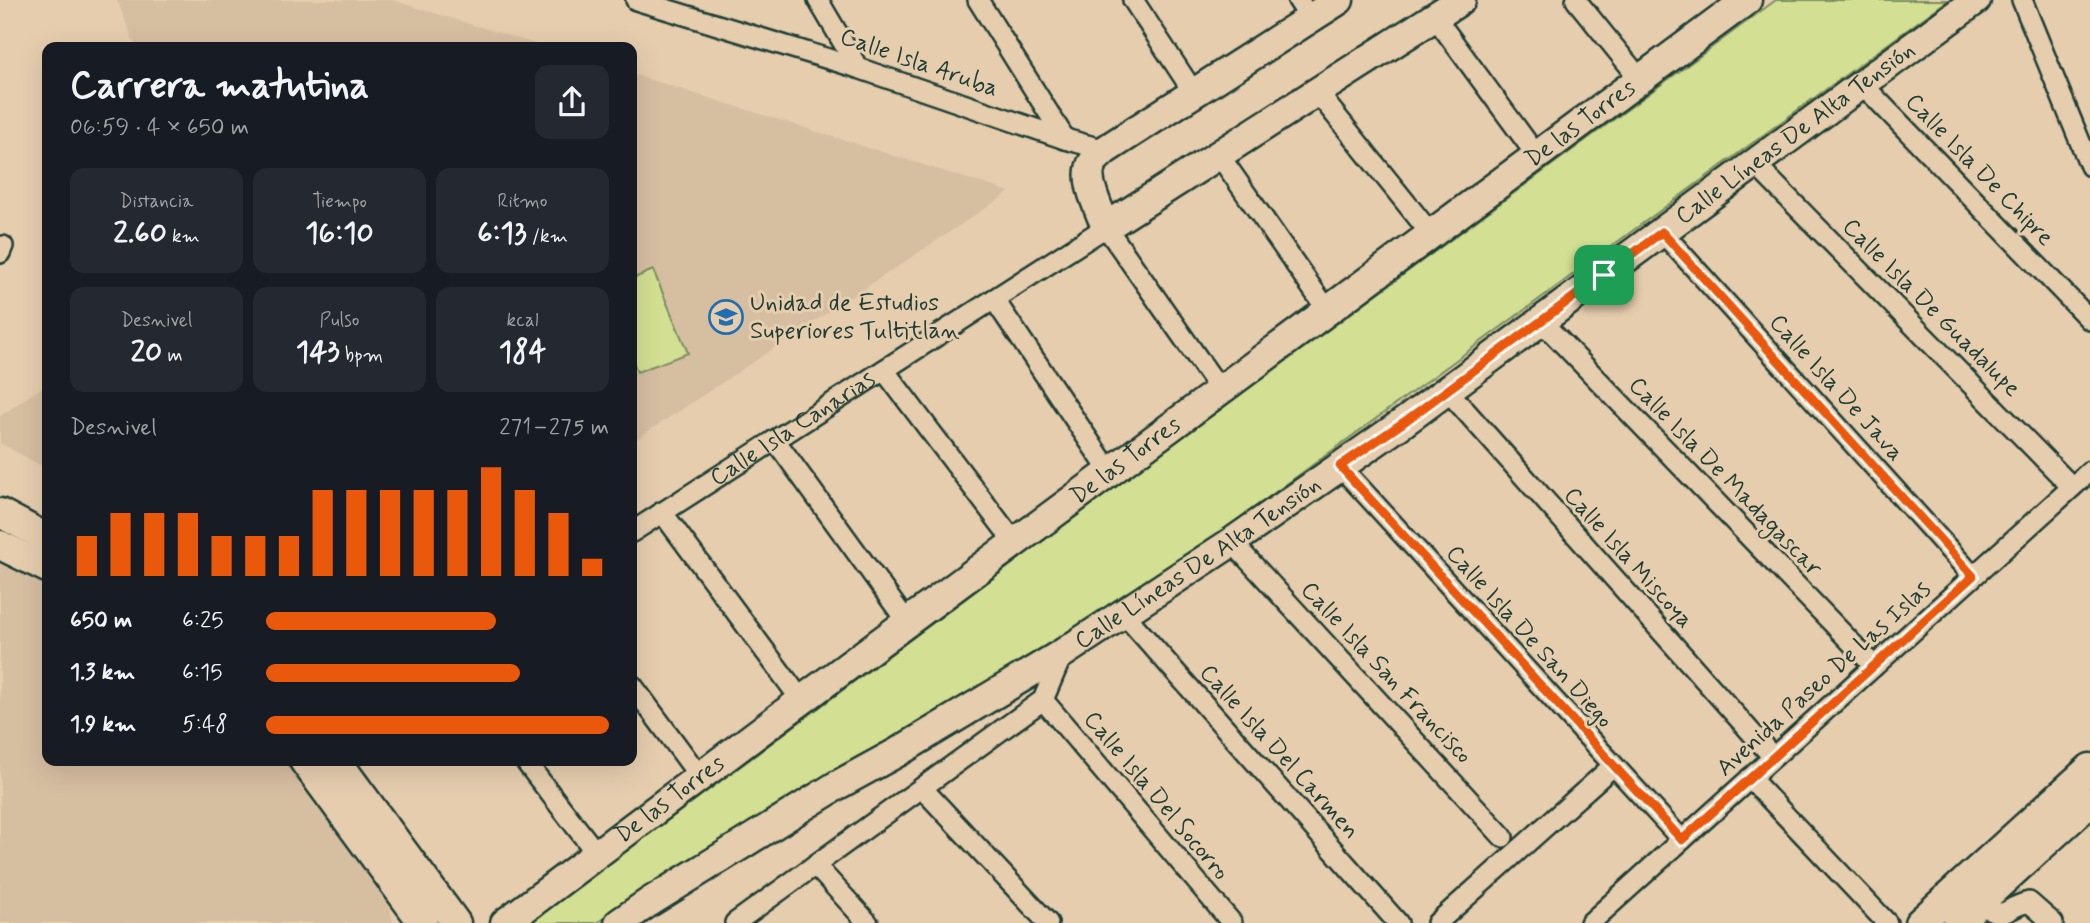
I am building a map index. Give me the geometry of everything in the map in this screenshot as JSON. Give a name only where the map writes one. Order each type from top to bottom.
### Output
[{"type":"main road","points":[[1339,0],[1304,9],[1194,93],[1105,150],[1092,163],[1089,171],[1090,186],[1106,228],[1461,0]]},
{"type":"main road","name":"De las Torres","points":[[505,923],[1746,0]]},
{"type":"main road","name":"Calle Líneas De Alta Tensión","points":[[619,923],[836,786],[1063,653],[1232,542],[1447,390],[1976,0]]},
{"type":"main road","points":[[0,513],[42,535]]},
{"type":"main road","points":[[0,545],[42,566]]},
{"type":"main road","points":[[307,766],[405,909],[424,923]]},
{"type":"main road","points":[[341,766],[456,923]]},
{"type":"main road","points":[[1919,923],[2090,768]]},
{"type":"main road","points":[[1957,923],[2089,806]]},
{"type":"street","name":"Calle Isla Aruba","points":[[636,0],[858,68],[1065,139],[1105,150]]},
{"type":"street","points":[[818,0],[858,68]]},
{"type":"street","points":[[978,0],[1065,139]]},
{"type":"street","points":[[1133,0],[1194,93]]},
{"type":"street","points":[[1576,0],[1640,79]]},
{"type":"street","points":[[2022,0],[2090,166]]},
{"type":"street","points":[[1434,17],[1537,156]]},
{"type":"street","name":"Calle Isla De Chipre","points":[[1862,84],[2090,320]]},
{"type":"street","points":[[1317,92],[1431,234]]},
{"type":"street","points":[[1219,155],[1328,311]]},
{"type":"street","name":"Calle Isla De Guadalupe","points":[[1754,163],[2083,481]]},
{"type":"street","points":[[1106,228],[1220,390]]},
{"type":"street","name":"Calle Isla Canarias","points":[[637,529],[1106,228]]},
{"type":"street","name":"Calle Isla De Java","points":[[1662,232],[1973,576]]},
{"type":"street","points":[[994,299],[1110,472]]},
{"type":"street","name":"Calle Isla De Madagascar","points":[[1541,321],[1874,666]]},
{"type":"street","points":[[884,370],[1014,543]]},
{"type":"street","name":"Calle Isla Miscoya","points":[[1447,390],[1773,757]]},
{"type":"street","points":[[775,440],[907,622]]},
{"type":"street","name":"Calle Isla De San Diego","points":[[1340,466],[1682,840]]},
{"type":"street","name":"Avenida Paseo De Las Islas","points":[[1590,923],[1973,576],[2083,481]]},
{"type":"street","points":[[662,512],[802,701]]},
{"type":"street","name":"Calle Isla San Francisco","points":[[1232,542],[1503,837]]},
{"type":"street","name":"Calle Isla Del Carmen","points":[[1124,614],[1398,923]]},
{"type":"street","name":"Calle Líneas De Alta Tensión","points":[[1043,700],[1063,653]]},
{"type":"street","points":[[637,692],[700,777]]},
{"type":"street","points":[[735,923],[1043,700]]},
{"type":"street","name":"Calle Isla Del Socorro","points":[[1043,700],[1232,923]]},
{"type":"street","points":[[529,766],[597,854]]},
{"type":"street","points":[[1437,923],[1613,766]]},
{"type":"street","points":[[1750,778],[1887,923]]},
{"type":"street","points":[[922,788],[1048,923]]},
{"type":"street","points":[[815,865],[868,923]]},
{"type":"street","points":[[1979,903],[1998,919],[2005,917],[2022,903],[2029,902],[2053,923]]},
{"type":"shaded area","points":[[117,0],[392,0],[529,42],[134,42]]},
{"type":"shaded area","name":"Unidad de Estudios Superiores Tultitlan","points":[[637,76],[1010,192],[637,439]]},
{"type":"shaded area","points":[[42,387],[42,466],[0,443],[0,416]]},
{"type":"shaded area","points":[[0,556],[42,577],[42,766],[292,766],[388,897],[393,923],[0,923]]},
{"type":"green space","points":[[1776,0],[1948,0],[1176,565],[982,686],[669,871],[597,923],[530,923],[1130,476]]},
{"type":"green space","points":[[653,270],[688,353],[637,372],[637,277]]},
{"type":"place","name":"Unidad de Estudios Superiores Tultitlan","points":[[726,317]]},
{"type":"route","points":[[1662,232],[1973,576],[1682,840],[1340,466],[1604,275],[1662,232]]}]
